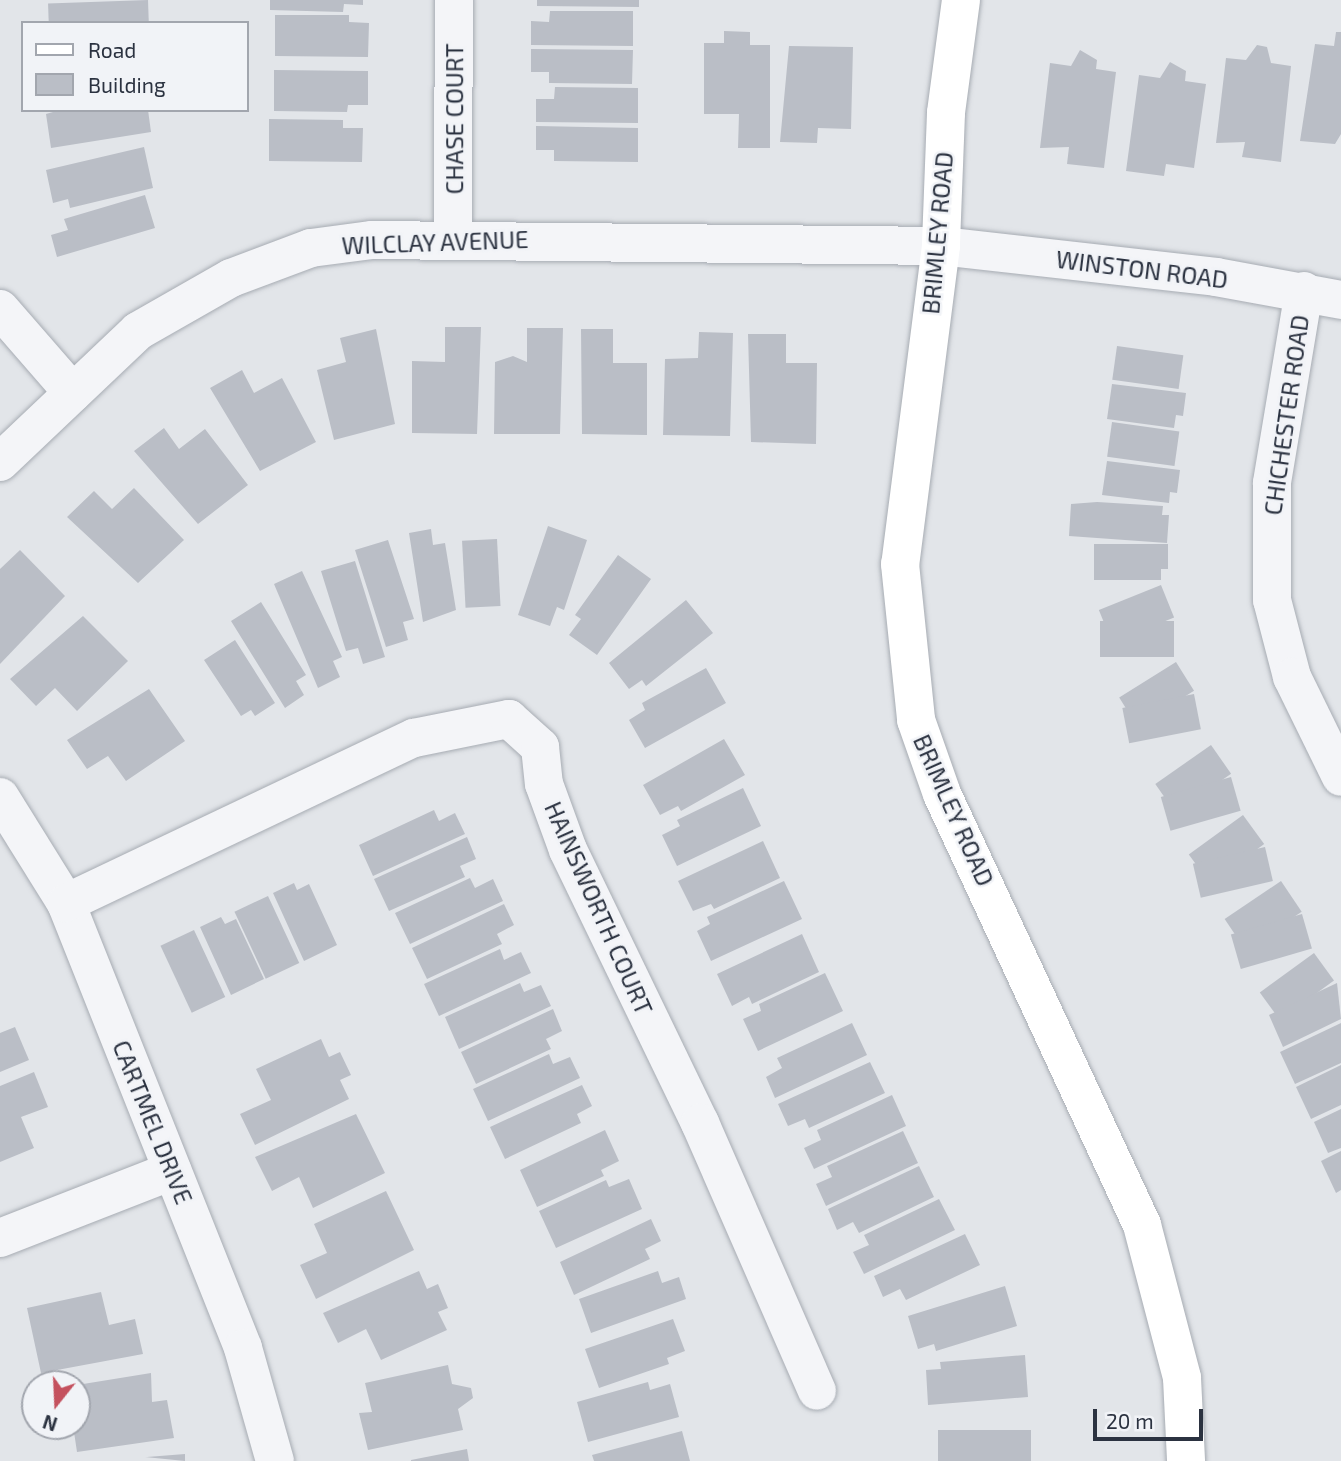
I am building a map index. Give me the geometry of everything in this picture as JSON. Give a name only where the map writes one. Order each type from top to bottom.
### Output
[{"type":"main road","name":"BRIMLEY ROAD","points":[[961,0],[946,113],[941,246],[900,564],[916,720],[943,794],[1142,1225],[1182,1378],[1186,1461]]},
{"type":"street","name":"CHASE COURT","points":[[453,239],[454,0]]},
{"type":"street","name":"WILCLAY AVENUE","points":[[0,462],[138,331],[231,278],[311,248],[453,239],[941,246]]},
{"type":"street","name":"WINSTON ROAD","points":[[941,246],[1304,291],[1341,300]]},
{"type":"street","name":"CHICHESTER ROAD","points":[[1304,291],[1272,483],[1272,600],[1292,677],[1341,777]]},
{"type":"street","points":[[0,309],[73,393]]},
{"type":"street","name":"HAINSWORTH COURT","points":[[66,903],[414,738],[509,719],[540,747],[544,784],[568,850],[700,1123],[817,1391]]},
{"type":"street","name":"CARTMEL DRIVE","points":[[0,797],[66,903],[243,1348],[275,1461]]},
{"type":"street","points":[[0,1238],[172,1171]]},
{"type":"building","points":[[148,0],[149,21],[49,21],[48,3]]},
{"type":"building","points":[[270,0],[363,0],[363,5],[344,4],[343,12],[270,10]]},
{"type":"building","points":[[537,0],[639,0],[639,7],[537,6]]},
{"type":"building","points":[[550,11],[633,11],[633,46],[531,45],[531,21],[549,22]]},
{"type":"building","points":[[275,15],[349,15],[349,22],[369,23],[368,57],[275,56]]},
{"type":"building","points":[[724,31],[750,32],[750,45],[770,45],[770,148],[738,148],[739,114],[704,114],[704,43],[724,43]]},
{"type":"building","points":[[1336,32],[1341,32],[1341,134],[1335,144],[1300,141],[1315,44],[1334,46]]},
{"type":"building","points":[[1257,45],[1267,47],[1271,63],[1291,66],[1281,162],[1242,157],[1245,142],[1216,143],[1226,58],[1246,60]]},
{"type":"building","points":[[789,46],[853,47],[851,129],[818,128],[817,143],[780,142]]},
{"type":"building","points":[[531,49],[633,50],[632,84],[549,83],[549,72],[531,72]]},
{"type":"building","points":[[1080,50],[1097,60],[1096,69],[1116,72],[1104,168],[1067,164],[1069,147],[1040,148],[1050,63],[1071,66]]},
{"type":"building","points":[[1170,62],[1186,71],[1185,81],[1206,84],[1194,168],[1166,164],[1164,176],[1126,171],[1139,75],[1160,78]]},
{"type":"building","points":[[274,70],[368,71],[368,105],[348,105],[347,112],[274,111]]},
{"type":"building","points":[[555,87],[638,88],[638,123],[536,122],[536,99],[554,99]]},
{"type":"building","points":[[148,112],[151,132],[51,148],[46,114]]},
{"type":"building","points":[[269,119],[343,120],[343,128],[363,128],[362,162],[269,161]]},
{"type":"building","points":[[536,126],[638,128],[638,162],[554,161],[554,150],[536,150]]},
{"type":"building","points":[[144,147],[153,188],[70,208],[68,199],[53,203],[46,170]]},
{"type":"building","points":[[145,195],[155,228],[57,257],[51,235],[68,230],[64,219]]},
{"type":"building","points":[[445,327],[481,327],[477,434],[412,433],[412,361],[445,362]]},
{"type":"building","points":[[527,328],[563,328],[560,434],[494,434],[495,362],[513,356],[527,362]]},
{"type":"building","points":[[376,329],[395,424],[334,440],[317,370],[346,362],[340,338]]},
{"type":"building","points":[[581,329],[613,329],[613,363],[647,363],[647,435],[582,434]]},
{"type":"building","points":[[699,332],[733,333],[730,436],[663,435],[665,359],[698,358]]},
{"type":"building","points":[[748,334],[786,334],[786,363],[817,363],[816,444],[751,442]]},
{"type":"building","points":[[1117,346],[1183,355],[1179,389],[1112,380]]},
{"type":"building","points":[[242,370],[254,393],[282,378],[316,442],[260,471],[210,388]]},
{"type":"building","points":[[1112,384],[1186,393],[1183,416],[1176,415],[1174,428],[1107,419]]},
{"type":"building","points":[[1112,422],[1179,431],[1174,466],[1107,457]]},
{"type":"building","points":[[164,428],[179,449],[205,429],[248,485],[198,524],[134,451]]},
{"type":"building","points":[[1107,461],[1180,470],[1177,493],[1170,492],[1169,503],[1102,495]]},
{"type":"building","points":[[134,488],[184,540],[138,583],[67,517],[94,491],[112,509]]},
{"type":"building","points":[[1097,502],[1163,506],[1162,515],[1169,515],[1167,543],[1069,536],[1071,504]]},
{"type":"building","points":[[548,526],[587,540],[564,610],[557,607],[550,626],[518,615]]},
{"type":"building","points":[[431,529],[433,545],[445,543],[456,610],[423,622],[409,533]]},
{"type":"building","points":[[497,539],[501,606],[466,608],[462,541]]},
{"type":"building","points":[[388,540],[414,619],[403,622],[408,640],[386,647],[355,550]]},
{"type":"building","points":[[1094,544],[1168,544],[1168,569],[1161,569],[1161,580],[1094,580]]},
{"type":"building","points":[[20,550],[65,596],[0,664],[0,569]]},
{"type":"building","points":[[618,555],[651,579],[597,655],[569,635],[581,619],[575,615]]},
{"type":"building","points":[[355,561],[385,657],[363,664],[358,648],[346,651],[321,571]]},
{"type":"building","points":[[302,571],[342,657],[333,661],[340,677],[318,688],[274,584]]},
{"type":"building","points":[[1161,585],[1174,617],[1112,643],[1099,610]]},
{"type":"building","points":[[686,600],[713,633],[646,686],[642,680],[629,689],[609,663]]},
{"type":"building","points":[[261,602],[306,675],[296,681],[304,695],[285,708],[231,621]]},
{"type":"building","points":[[83,616],[128,661],[77,711],[55,688],[36,706],[10,679]]},
{"type":"building","points":[[1100,621],[1174,621],[1174,657],[1100,657]]},
{"type":"building","points":[[235,640],[275,703],[255,716],[251,710],[241,716],[204,660]]},
{"type":"building","points":[[1176,662],[1194,691],[1137,726],[1119,698]]},
{"type":"building","points":[[706,668],[726,703],[645,748],[629,720],[645,710],[642,703]]},
{"type":"building","points":[[149,689],[185,741],[126,781],[108,756],[87,769],[67,740]]},
{"type":"building","points":[[1194,694],[1201,729],[1129,743],[1122,708]]},
{"type":"building","points":[[724,739],[745,775],[681,811],[678,806],[660,815],[643,785]]},
{"type":"building","points":[[1211,745],[1231,774],[1175,813],[1155,784]]},
{"type":"building","points":[[1231,777],[1241,811],[1170,831],[1161,797]]},
{"type":"building","points":[[743,788],[761,826],[677,866],[662,835],[680,826],[677,820]]},
{"type":"building","points":[[434,810],[439,821],[455,813],[465,834],[373,876],[359,845]]},
{"type":"building","points":[[1243,815],[1264,844],[1210,884],[1189,854]]},
{"type":"building","points":[[467,837],[476,859],[460,866],[465,877],[389,911],[374,879]]},
{"type":"building","points":[[763,841],[780,878],[714,909],[711,904],[693,911],[678,881]]},
{"type":"building","points":[[1265,847],[1273,881],[1201,898],[1193,864]]},
{"type":"building","points":[[470,878],[475,888],[493,879],[503,901],[410,944],[395,913]]},
{"type":"building","points":[[784,881],[802,919],[711,961],[697,931],[710,924],[707,917]]},
{"type":"building","points":[[1281,881],[1302,912],[1245,950],[1225,919]]},
{"type":"building","points":[[294,883],[297,890],[309,884],[337,945],[304,961],[273,893]]},
{"type":"building","points":[[268,896],[299,963],[266,979],[234,912]]},
{"type":"building","points":[[504,904],[514,925],[497,934],[502,944],[427,979],[412,948]]},
{"type":"building","points":[[1302,914],[1312,949],[1241,969],[1231,934]]},
{"type":"building","points":[[221,917],[225,924],[236,919],[264,979],[231,995],[200,927]]},
{"type":"building","points":[[194,930],[225,997],[192,1013],[160,946]]},
{"type":"building","points":[[802,934],[819,972],[752,1004],[749,997],[732,1006],[717,974]]},
{"type":"building","points":[[500,949],[504,960],[521,952],[531,973],[439,1016],[424,984]]},
{"type":"building","points":[[1314,953],[1334,981],[1280,1020],[1260,992]]},
{"type":"building","points":[[825,973],[843,1011],[758,1051],[743,1019],[761,1011],[759,1004]]},
{"type":"building","points":[[520,983],[524,992],[541,985],[551,1006],[459,1049],[445,1017]]},
{"type":"building","points":[[1337,983],[1341,1019],[1283,1047],[1269,1015]]},
{"type":"building","points":[[553,1009],[562,1031],[546,1039],[551,1049],[476,1084],[461,1052]]},
{"type":"building","points":[[852,1023],[867,1055],[775,1098],[766,1077],[782,1068],[777,1058]]},
{"type":"building","points":[[1341,1023],[1341,1063],[1295,1084],[1280,1052]]},
{"type":"building","points":[[15,1027],[29,1060],[0,1072],[0,1033]]},
{"type":"building","points":[[321,1039],[329,1057],[340,1052],[351,1075],[340,1080],[349,1099],[255,1145],[240,1114],[271,1100],[256,1069]]},
{"type":"building","points":[[549,1054],[553,1064],[570,1057],[580,1078],[488,1121],[473,1089]]},
{"type":"building","points":[[870,1062],[885,1093],[809,1128],[805,1119],[788,1126],[778,1104]]},
{"type":"building","points":[[1341,1065],[1341,1105],[1311,1119],[1296,1087]]},
{"type":"building","points":[[34,1072],[48,1107],[21,1117],[34,1148],[0,1162],[0,1086]]},
{"type":"building","points":[[582,1085],[592,1106],[577,1114],[581,1123],[505,1159],[490,1127]]},
{"type":"building","points":[[892,1095],[906,1126],[814,1169],[804,1148],[821,1140],[817,1130]]},
{"type":"building","points":[[1341,1109],[1341,1148],[1328,1153],[1314,1122]]},
{"type":"building","points":[[356,1114],[385,1173],[313,1208],[299,1177],[272,1191],[255,1157]]},
{"type":"building","points":[[605,1130],[619,1161],[601,1170],[604,1176],[537,1207],[520,1170]]},
{"type":"building","points":[[903,1131],[918,1163],[826,1206],[816,1184],[832,1177],[827,1166]]},
{"type":"building","points":[[1341,1151],[1341,1190],[1336,1193],[1321,1161]]},
{"type":"building","points":[[919,1166],[934,1197],[859,1233],[853,1222],[837,1230],[828,1209]]},
{"type":"building","points":[[629,1179],[642,1209],[556,1248],[539,1211],[606,1180],[609,1187]]},
{"type":"building","points":[[386,1191],[414,1250],[316,1299],[300,1265],[327,1253],[314,1224]]},
{"type":"building","points":[[939,1199],[955,1230],[864,1274],[853,1252],[869,1245],[864,1235]]},
{"type":"building","points":[[651,1219],[661,1241],[645,1249],[650,1259],[574,1295],[560,1262]]},
{"type":"building","points":[[965,1234],[980,1265],[906,1300],[900,1289],[883,1297],[874,1276]]},
{"type":"building","points":[[419,1271],[427,1289],[438,1284],[448,1308],[438,1312],[447,1330],[381,1360],[366,1329],[338,1343],[323,1313]]},
{"type":"building","points":[[658,1271],[662,1283],[679,1277],[686,1299],[591,1333],[579,1299]]},
{"type":"building","points":[[1005,1286],[1017,1326],[936,1351],[934,1344],[918,1349],[908,1316]]},
{"type":"building","points":[[101,1292],[109,1325],[135,1319],[143,1354],[57,1370],[40,1370],[27,1308]]},
{"type":"building","points":[[673,1319],[685,1351],[667,1358],[669,1364],[599,1388],[585,1349]]},
{"type":"building","points":[[1025,1355],[1028,1397],[928,1405],[926,1370],[941,1369],[940,1362]]},
{"type":"building","points":[[448,1365],[452,1384],[471,1388],[473,1398],[458,1409],[463,1430],[368,1450],[359,1413],[372,1412],[365,1383]]},
{"type":"building","points":[[151,1373],[152,1402],[167,1400],[174,1438],[77,1452],[75,1440],[91,1440],[91,1383]]},
{"type":"building","points":[[648,1382],[650,1390],[670,1384],[679,1417],[588,1442],[577,1402]]},
{"type":"building","points":[[938,1430],[1031,1430],[1031,1461],[938,1461]]},
{"type":"building","points":[[682,1431],[690,1461],[594,1461],[592,1455]]},
{"type":"building","points":[[467,1449],[469,1461],[411,1461],[411,1460]]},
{"type":"building","points":[[185,1454],[185,1461],[145,1457],[147,1457]]}]
